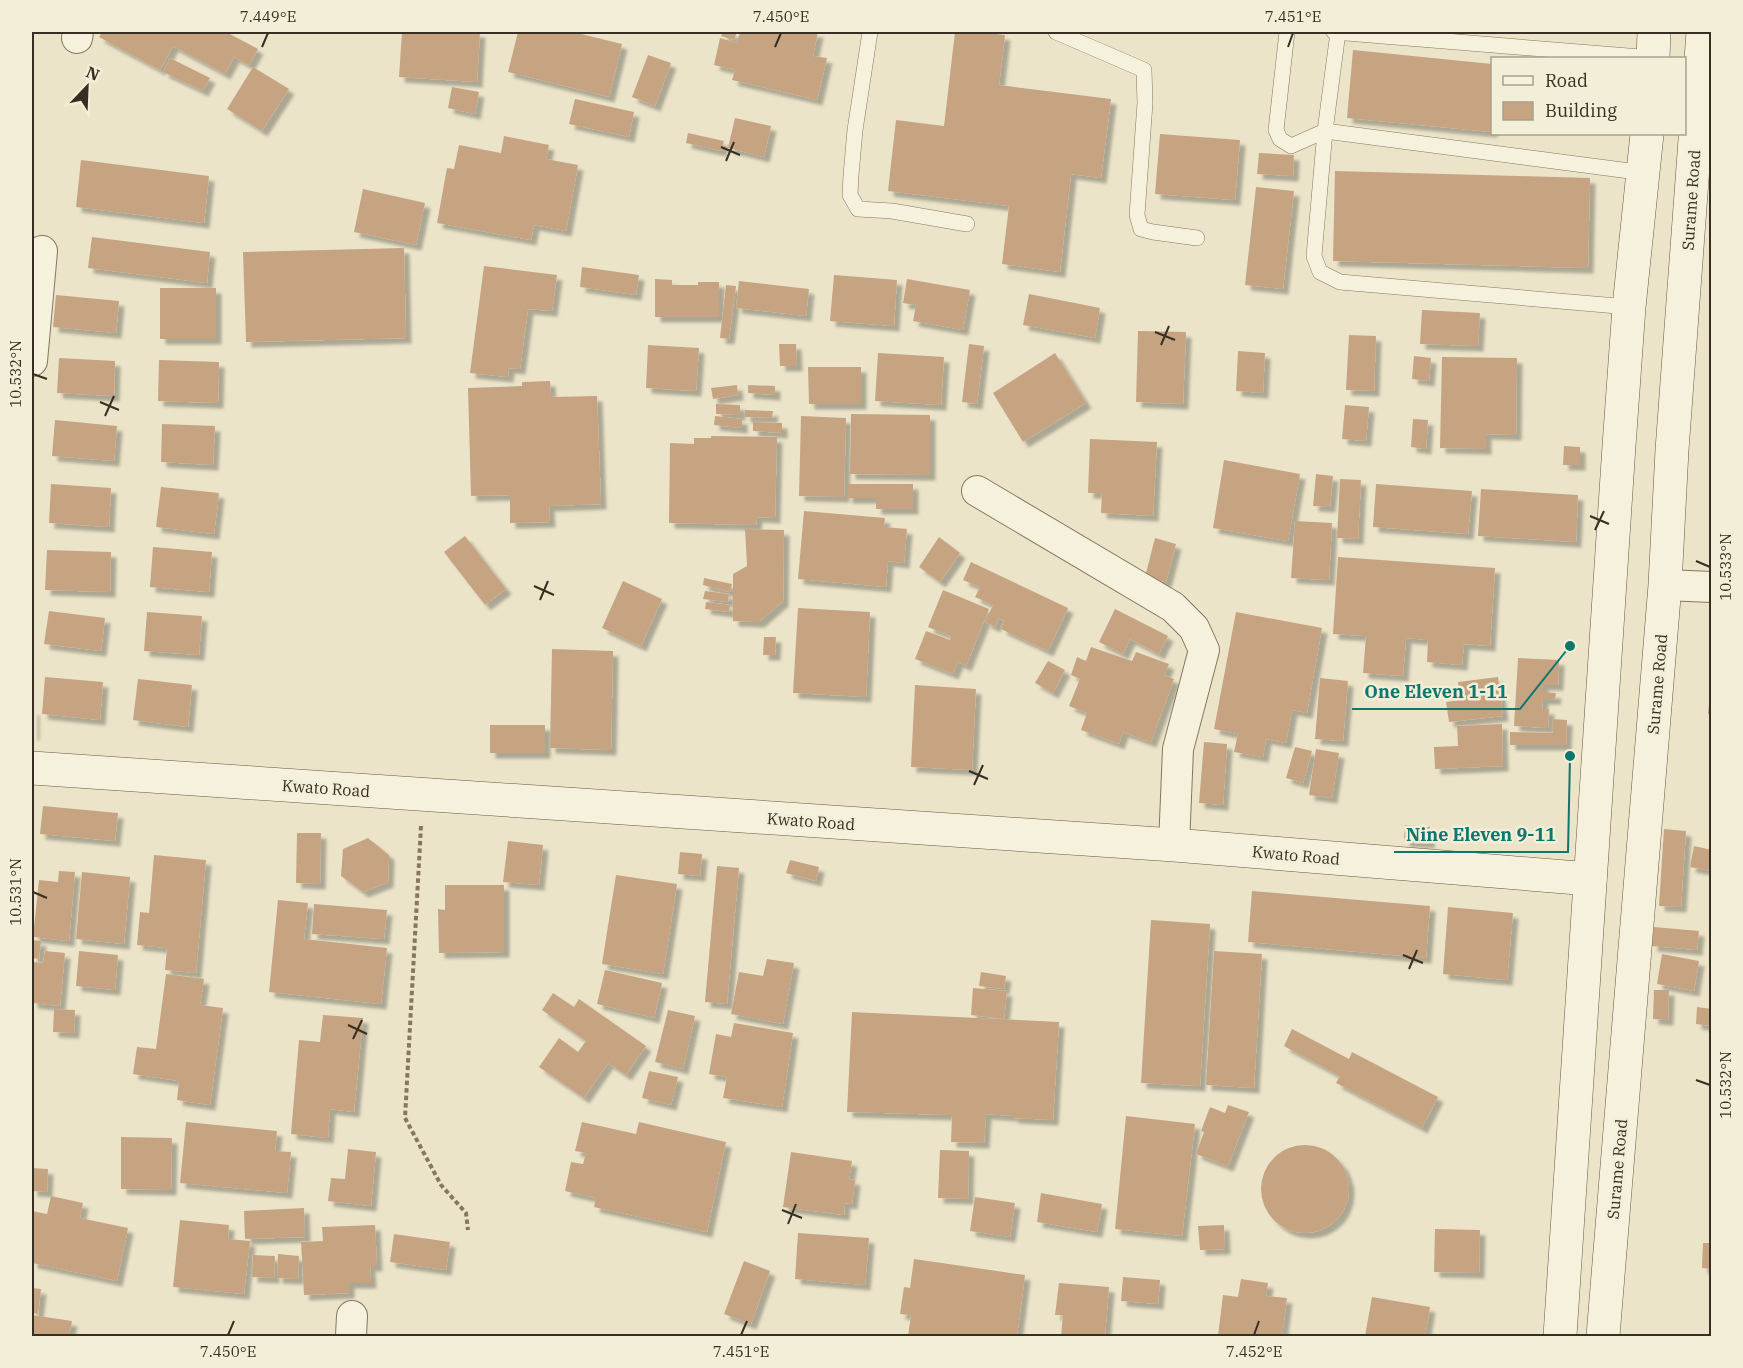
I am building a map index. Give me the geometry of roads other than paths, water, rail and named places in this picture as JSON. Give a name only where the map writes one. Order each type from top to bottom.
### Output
[{"type":"street","points":[[1653,57],[1654,32]]},
{"type":"street","name":"Surame Road","points":[[1603,1336],[1665,585],[1672,450],[1703,32]]},
{"type":"street","points":[[1560,1336],[1629,307],[1645,173],[1647,135]]},
{"type":"street","points":[[32,361],[42,251]]},
{"type":"street","points":[[977,491],[1173,607],[1194,628],[1204,650],[1178,749],[1174,845]]},
{"type":"street","points":[[1665,585],[1712,587]]},
{"type":"street","name":"Kwato Road","points":[[32,768],[1174,845],[1590,879]]},
{"type":"lane","points":[[870,32],[855,130],[850,195],[858,209],[892,211],[967,224]]},
{"type":"lane","points":[[1056,32],[1144,70],[1145,103],[1137,215],[1141,229],[1197,238]]},
{"type":"lane","points":[[1287,32],[1276,130],[1280,139],[1291,146],[1325,131],[1645,173]]},
{"type":"lane","points":[[1629,307],[1340,282],[1320,272],[1314,256],[1325,131],[1337,32],[1641,57]]},
{"type":"place","name":"One Eleven 1-11","points":[[1570,646]]},
{"type":"place","name":"Nine Eleven 9-11","points":[[1570,756]]}]
